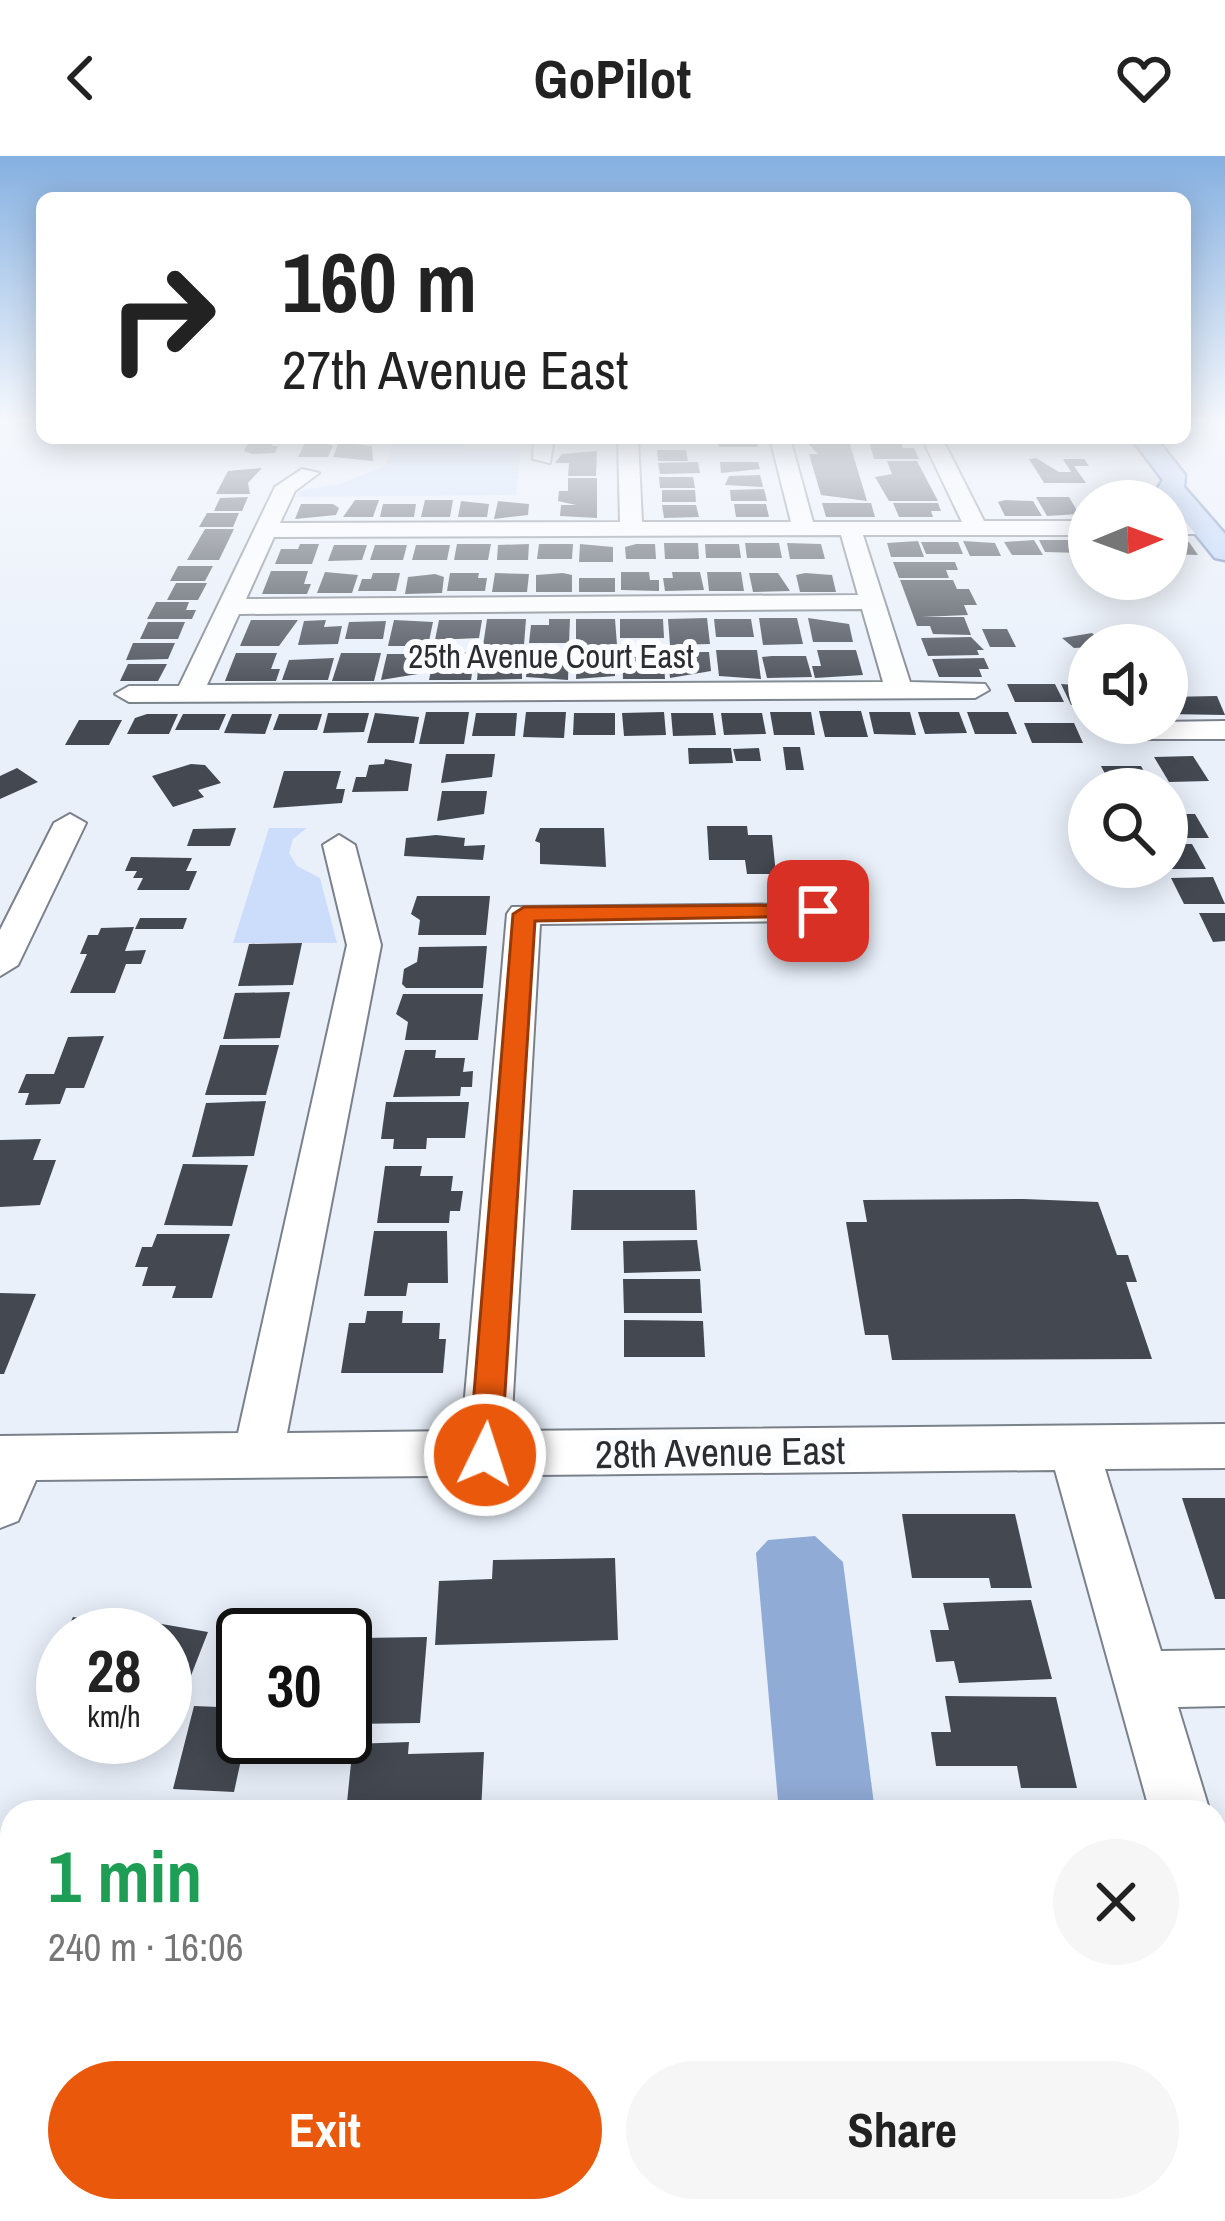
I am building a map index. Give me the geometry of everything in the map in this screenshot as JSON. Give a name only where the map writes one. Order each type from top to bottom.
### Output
[{"type":"main road","points":[[1215,525],[1225,552]]},
{"type":"street","points":[[189,694],[272,514]]},
{"type":"street","points":[[630,514],[631,530]]},
{"type":"street","points":[[800,514],[804,529]]},
{"type":"street","points":[[969,514],[976,528]]},
{"type":"street","points":[[263,530],[1068,528]]},
{"type":"street","points":[[850,529],[899,690]]},
{"type":"street","points":[[228,607],[871,602]]},
{"type":"street","name":"25th Avenue Court East","points":[[129,694],[975,690]]},
{"type":"street","points":[[1188,730],[1225,730]]},
{"type":"street","points":[[0,965],[70,824]]},
{"type":"street","points":[[258,1454],[364,946],[339,845]]},
{"type":"street","points":[[485,1455],[524,914],[818,911]]},
{"type":"street","name":"28th Avenue East","points":[[10,1458],[1225,1446]]},
{"type":"street","points":[[1074,1448],[1176,1800]]},
{"type":"street","points":[[0,1504],[10,1458]]},
{"type":"street","points":[[1141,1679],[1225,1678]]},
{"type":"shaded area","points":[[269,828],[307,828],[293,839],[289,853],[297,866],[320,878],[337,943],[233,943]]},
{"type":"shaded area","points":[[815,1536],[843,1562],[873,1800],[778,1800],[756,1553],[768,1540]]},
{"type":"building","points":[[206,514],[238,514],[233,527],[199,527]]},
{"type":"building","points":[[297,514],[336,514],[336,515],[295,519]]},
{"type":"building","points":[[597,514],[597,518],[560,516]]},
{"type":"building","points":[[663,514],[699,517],[664,518]]},
{"type":"building","points":[[825,514],[875,517],[826,517]]},
{"type":"building","points":[[205,529],[234,529],[219,560],[187,560]]},
{"type":"building","points":[[1034,540],[1043,555],[1012,555],[1004,542]]},
{"type":"building","points":[[1039,540],[1068,540],[1068,553],[1045,552]]},
{"type":"building","points":[[918,541],[924,557],[891,557],[887,543]]},
{"type":"building","points":[[963,541],[995,543],[1001,556],[970,556]]},
{"type":"building","points":[[921,542],[958,542],[963,554],[926,554]]},
{"type":"building","points":[[664,543],[698,543],[699,559],[665,559]]},
{"type":"building","points":[[745,543],[779,543],[782,558],[747,558]]},
{"type":"building","points":[[787,543],[821,544],[825,559],[790,559]]},
{"type":"building","points":[[300,544],[319,544],[312,564],[275,564],[281,549],[298,549]]},
{"type":"building","points":[[457,544],[491,544],[488,560],[454,560]]},
{"type":"building","points":[[529,544],[528,560],[497,560],[498,545]]},
{"type":"building","points":[[539,544],[573,544],[572,559],[537,559]]},
{"type":"building","points":[[580,544],[613,547],[613,562],[579,562]]},
{"type":"building","points":[[655,544],[656,559],[626,559],[625,547]]},
{"type":"building","points":[[705,544],[739,544],[741,558],[706,558]]},
{"type":"building","points":[[334,545],[367,545],[362,560],[328,561]]},
{"type":"building","points":[[375,545],[407,545],[403,560],[370,560]]},
{"type":"building","points":[[416,545],[450,545],[447,560],[412,560]]},
{"type":"building","points":[[893,562],[955,562],[958,570],[946,570],[949,578],[899,578]]},
{"type":"building","points":[[178,566],[213,566],[205,581],[170,581]]},
{"type":"building","points":[[271,571],[308,571],[307,594],[262,594]]},
{"type":"building","points":[[325,572],[358,575],[352,593],[317,593]]},
{"type":"building","points":[[621,572],[649,572],[650,580],[659,580],[659,591],[621,590]]},
{"type":"building","points":[[672,572],[700,572],[704,590],[665,591],[663,578],[673,578]]},
{"type":"building","points":[[707,572],[741,572],[744,591],[709,591]]},
{"type":"building","points":[[373,573],[400,573],[396,591],[358,591],[362,579],[371,579]]},
{"type":"building","points":[[450,573],[479,573],[478,578],[487,578],[485,591],[447,591]]},
{"type":"building","points":[[495,573],[529,574],[527,592],[492,592]]},
{"type":"building","points":[[749,573],[778,573],[790,591],[753,592]]},
{"type":"building","points":[[536,575],[572,575],[572,592],[536,592]]},
{"type":"building","points":[[796,575],[832,575],[836,592],[800,592]]},
{"type":"building","points":[[408,577],[444,577],[442,593],[405,594]]},
{"type":"building","points":[[579,578],[615,578],[615,592],[579,592]]},
{"type":"building","points":[[900,580],[953,580],[957,589],[969,589],[977,605],[964,605],[968,615],[921,617],[964,617],[971,635],[933,634],[930,626],[917,626]]},
{"type":"building","points":[[176,583],[207,583],[198,600],[167,600]]},
{"type":"building","points":[[156,602],[189,602],[186,610],[196,610],[192,619],[147,619]]},
{"type":"building","points":[[707,618],[710,644],[670,645],[668,619]]},
{"type":"building","points":[[759,618],[797,618],[803,644],[763,645]]},
{"type":"building","points":[[808,618],[849,624],[853,642],[813,642]]},
{"type":"building","points":[[487,619],[526,619],[524,645],[483,646]]},
{"type":"building","points":[[549,619],[570,619],[569,643],[529,643],[531,625],[549,625]]},
{"type":"building","points":[[576,619],[615,619],[617,645],[576,646]]},
{"type":"building","points":[[620,619],[663,619],[664,638],[620,638]]},
{"type":"building","points":[[714,619],[751,619],[754,637],[716,637]]},
{"type":"building","points":[[251,620],[298,620],[279,646],[240,646]]},
{"type":"building","points":[[326,620],[324,627],[342,626],[338,644],[298,645],[304,621]]},
{"type":"building","points":[[394,620],[433,622],[428,646],[388,646]]},
{"type":"building","points":[[439,620],[482,620],[479,638],[435,640]]},
{"type":"building","points":[[386,621],[383,639],[345,639],[349,622]]},
{"type":"building","points":[[148,622],[185,622],[178,639],[140,639]]},
{"type":"building","points":[[982,629],[1007,629],[1016,647],[990,647]]},
{"type":"building","points":[[971,637],[984,650],[977,650],[979,655],[928,656],[921,638]]},
{"type":"building","points":[[133,643],[175,643],[168,659],[126,660]]},
{"type":"building","points":[[716,650],[757,650],[761,679],[719,676]]},
{"type":"building","points":[[817,650],[856,650],[863,675],[815,678],[812,666],[821,666]]},
{"type":"building","points":[[529,651],[569,651],[568,680],[526,677]]},
{"type":"building","points":[[622,651],[663,651],[665,679],[623,679]]},
{"type":"building","points":[[435,652],[475,652],[471,680],[429,680]]},
{"type":"building","points":[[668,652],[709,652],[711,671],[670,678]]},
{"type":"building","points":[[236,653],[277,653],[271,669],[280,669],[276,681],[225,681]]},
{"type":"building","points":[[341,653],[381,653],[374,681],[332,681]]},
{"type":"building","points":[[387,654],[428,654],[424,673],[381,680]]},
{"type":"building","points":[[522,656],[522,679],[477,680],[479,659]]},
{"type":"building","points":[[806,656],[812,677],[767,678],[762,657]]},
{"type":"building","points":[[334,658],[328,680],[282,680],[289,660]]},
{"type":"building","points":[[984,658],[989,669],[979,669],[982,677],[939,677],[932,659]]},
{"type":"building","points":[[577,659],[615,659],[615,676],[576,679]]},
{"type":"building","points":[[128,664],[167,664],[158,681],[120,681]]},
{"type":"building","points":[[1007,684],[1055,684],[1064,702],[1015,702]]},
{"type":"building","points":[[1217,696],[1225,715],[1188,714],[1188,697]]},
{"type":"building","points":[[819,711],[861,711],[868,737],[825,737]]},
{"type":"building","points":[[426,712],[469,712],[464,744],[419,744]]},
{"type":"building","points":[[526,712],[566,712],[564,738],[523,737]]},
{"type":"building","points":[[664,712],[666,735],[624,736],[622,713]]},
{"type":"building","points":[[770,712],[811,712],[815,735],[774,735]]},
{"type":"building","points":[[869,712],[910,712],[916,735],[874,734]]},
{"type":"building","points":[[918,712],[959,712],[967,733],[925,734]]},
{"type":"building","points":[[967,712],[1008,712],[1017,734],[975,734]]},
{"type":"building","points":[[328,713],[369,713],[364,732],[323,733]]},
{"type":"building","points":[[375,713],[419,717],[414,743],[367,743]]},
{"type":"building","points":[[476,713],[517,713],[515,736],[472,736]]},
{"type":"building","points":[[574,713],[615,713],[615,735],[573,735]]},
{"type":"building","points":[[671,713],[713,713],[716,735],[673,736]]},
{"type":"building","points":[[721,713],[762,713],[766,734],[724,735]]},
{"type":"building","points":[[178,714],[169,734],[127,734],[135,718]]},
{"type":"building","points":[[183,714],[226,714],[219,730],[175,730]]},
{"type":"building","points":[[232,714],[272,714],[265,734],[224,733]]},
{"type":"building","points":[[279,714],[322,714],[317,730],[273,730]]},
{"type":"building","points":[[79,720],[122,720],[109,745],[65,745]]},
{"type":"building","points":[[1024,723],[1068,723],[1068,743],[1032,743]]},
{"type":"building","points":[[783,747],[800,747],[804,770],[786,770]]},
{"type":"building","points":[[688,748],[731,748],[733,763],[689,764]]},
{"type":"building","points":[[759,748],[761,761],[736,761],[733,749]]},
{"type":"building","points":[[446,754],[495,754],[492,777],[441,783]]},
{"type":"building","points":[[1193,756],[1209,781],[1188,782],[1188,768],[1161,768],[1154,757]]},
{"type":"building","points":[[385,759],[412,764],[408,791],[352,792],[356,777],[366,777],[369,765],[384,764]]},
{"type":"building","points":[[191,764],[205,765],[221,783],[198,790],[204,797],[173,807],[152,776]]},
{"type":"building","points":[[17,768],[38,782],[0,799],[0,776]]},
{"type":"building","points":[[284,771],[341,771],[336,789],[345,789],[342,803],[273,808]]},
{"type":"building","points":[[442,791],[487,791],[484,814],[437,821]]},
{"type":"building","points":[[1188,814],[1195,814],[1209,838],[1188,838]]},
{"type":"building","points":[[707,826],[747,826],[748,835],[772,835],[776,874],[747,874],[745,860],[709,860]]},
{"type":"building","points":[[236,828],[230,846],[187,846],[193,829]]},
{"type":"building","points":[[540,828],[604,828],[606,867],[540,864],[540,843],[535,841]]},
{"type":"building","points":[[406,838],[465,838],[464,846],[485,845],[483,860],[404,856]]},
{"type":"building","points":[[1188,844],[1192,844],[1206,869],[1188,869]]},
{"type":"building","points":[[131,857],[192,858],[186,871],[197,871],[189,890],[137,890],[143,878],[133,878],[137,871],[125,871]]},
{"type":"building","points":[[1213,877],[1225,904],[1184,904],[1176,888],[1188,888],[1188,878]]},
{"type":"building","points":[[417,896],[490,896],[486,935],[418,935],[420,920],[411,914]]},
{"type":"building","points":[[1199,913],[1225,913],[1225,941],[1213,942]]},
{"type":"building","points":[[140,918],[187,918],[183,929],[135,929]]},
{"type":"building","points":[[134,927],[125,951],[146,950],[141,964],[126,964],[115,993],[70,993],[87,954],[80,954],[88,935],[98,935],[101,928]]},
{"type":"building","points":[[302,943],[293,985],[238,986],[249,944]]},
{"type":"building","points":[[487,946],[483,988],[406,988],[402,984],[404,969],[417,962],[419,947]]},
{"type":"building","points":[[290,992],[280,1038],[223,1039],[235,993]]},
{"type":"building","points":[[403,994],[483,994],[478,1040],[405,1040],[408,1022],[396,1014]]},
{"type":"building","points":[[104,1036],[84,1088],[66,1088],[60,1104],[25,1105],[29,1093],[18,1093],[26,1074],[54,1074],[68,1037]]},
{"type":"building","points":[[220,1045],[279,1045],[266,1095],[205,1095]]},
{"type":"building","points":[[405,1050],[436,1050],[435,1058],[465,1058],[463,1072],[473,1071],[472,1087],[461,1087],[460,1096],[393,1097]]},
{"type":"building","points":[[266,1101],[254,1156],[192,1157],[206,1103]]},
{"type":"building","points":[[386,1102],[469,1102],[465,1138],[427,1138],[426,1149],[393,1149],[394,1139],[381,1139]]},
{"type":"building","points":[[41,1139],[33,1160],[56,1160],[40,1205],[0,1207],[0,1140]]},
{"type":"building","points":[[183,1164],[248,1165],[232,1226],[164,1225]]},
{"type":"building","points":[[385,1166],[422,1166],[420,1176],[453,1176],[451,1191],[463,1191],[460,1211],[450,1211],[449,1223],[377,1223]]},
{"type":"building","points":[[573,1190],[695,1190],[697,1230],[571,1230]]},
{"type":"building","points":[[863,1200],[1098,1202],[1117,1255],[1128,1255],[1137,1282],[1126,1282],[1152,1359],[892,1360],[888,1335],[865,1335],[846,1222],[867,1222]]},
{"type":"building","points":[[374,1231],[447,1231],[448,1283],[408,1283],[406,1296],[364,1296]]},
{"type":"building","points":[[157,1234],[230,1234],[212,1298],[172,1298],[176,1286],[142,1286],[148,1267],[135,1267],[142,1247],[152,1247]]},
{"type":"building","points":[[697,1240],[701,1271],[624,1273],[623,1241]]},
{"type":"building","points":[[623,1279],[700,1279],[702,1313],[624,1313]]},
{"type":"building","points":[[0,1293],[36,1294],[4,1374],[0,1374]]},
{"type":"building","points":[[367,1311],[403,1311],[402,1323],[440,1323],[439,1339],[446,1339],[443,1373],[341,1373],[349,1323],[365,1323]]},
{"type":"building","points":[[624,1320],[703,1321],[705,1357],[624,1357]]},
{"type":"building","points":[[1182,1498],[1225,1498],[1225,1599],[1215,1599]]},
{"type":"building","points":[[902,1514],[1015,1514],[1032,1588],[991,1588],[989,1578],[912,1578]]},
{"type":"building","points":[[615,1558],[618,1640],[435,1645],[439,1581],[492,1579],[493,1560]]},
{"type":"building","points":[[1031,1600],[1052,1679],[959,1683],[954,1661],[936,1662],[930,1630],[949,1630],[943,1603]]},
{"type":"building","points":[[192,1629],[208,1632],[192,1673]]},
{"type":"building","points":[[427,1637],[420,1723],[372,1724],[372,1638]]},
{"type":"building","points":[[945,1696],[1056,1697],[1077,1788],[1021,1788],[1017,1766],[936,1766],[931,1732],[951,1732]]},
{"type":"building","points":[[194,1706],[216,1707],[216,1764],[240,1764],[234,1792],[173,1789],[179,1764],[192,1764]]},
{"type":"building","points":[[409,1742],[408,1754],[484,1752],[482,1800],[347,1800],[351,1764],[372,1764],[372,1743]]},
{"type":"route","points":[[485,1455],[524,914],[818,911]]}]
